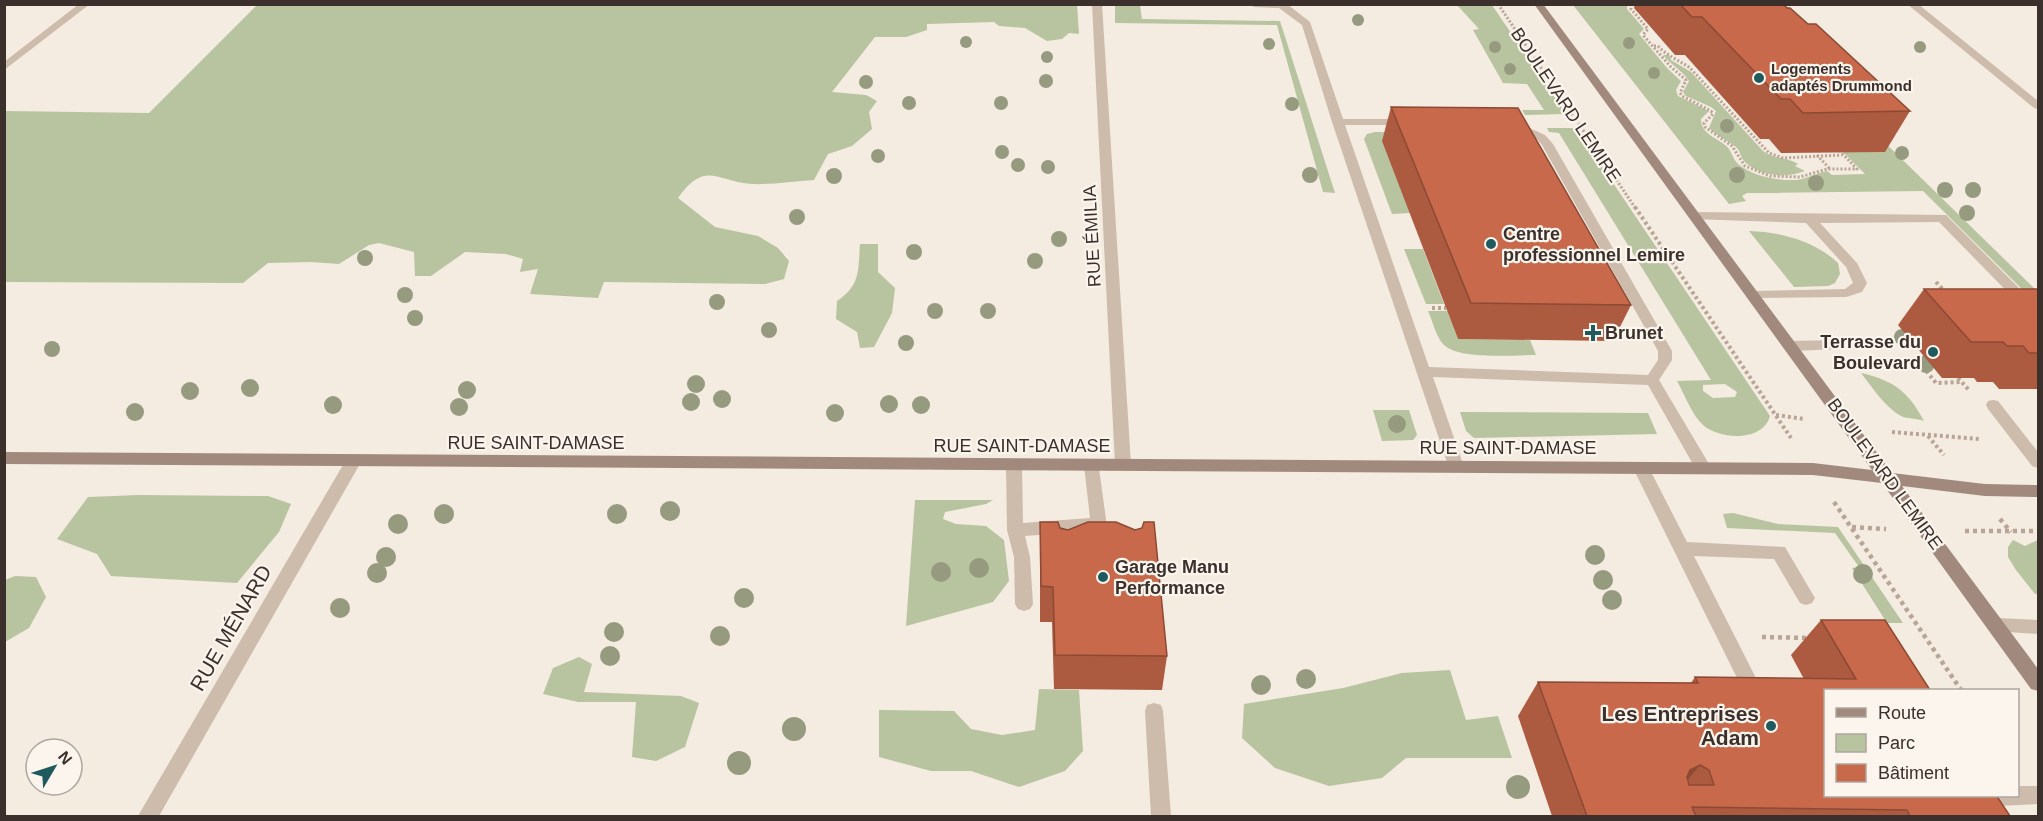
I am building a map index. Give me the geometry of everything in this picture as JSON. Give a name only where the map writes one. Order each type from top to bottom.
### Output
[{"type":"street","points":[[4,67],[86,4]]},
{"type":"street","name":"RUE ÉMILIA","points":[[1097,4],[1123,465]]},
{"type":"street","points":[[1254,4],[1281,5],[1307,24],[1338,122],[1456,467]]},
{"type":"street","name":"BOULEVARD LEMIRE","points":[[1538,4],[2038,683]]},
{"type":"street","points":[[1911,4],[2038,106]]},
{"type":"street","points":[[1338,122],[1424,122]]},
{"type":"street","points":[[1495,123],[1518,126],[1541,137],[1547,144],[1665,351],[1665,360],[1652,380]]},
{"type":"street","points":[[1695,216],[1810,219],[1942,218],[2038,315]]},
{"type":"street","points":[[1753,295],[1846,293],[1857,289],[1860,283],[1858,274],[1810,219]]},
{"type":"street","points":[[1791,346],[1888,344]]},
{"type":"street","points":[[1423,372],[1652,380]]},
{"type":"street","points":[[1652,380],[1704,468]]},
{"type":"street","points":[[1993,405],[2038,462]]},
{"type":"street","name":"RUE SAINT-DAMASE","points":[[4,458],[353,462],[1813,469],[1985,490],[2038,491]]},
{"type":"street","name":"RUE MÉNARD","points":[[148,816],[353,462]]},
{"type":"street","points":[[1014,465],[1015,530],[1022,557],[1024,604]]},
{"type":"street","points":[[1092,465],[1099,529],[1115,546]]},
{"type":"street","points":[[1641,468],[1751,686]]},
{"type":"street","points":[[1015,530],[1099,529]]},
{"type":"street","points":[[1083,546],[1099,529]]},
{"type":"street","points":[[1682,549],[1779,552],[1806,598]]},
{"type":"street","points":[[1997,626],[2038,627]]},
{"type":"street","points":[[1154,711],[1161,816]]},
{"type":"street","points":[[2019,795],[2038,795]]},
{"type":"street","points":[[1983,797],[1995,816]]},
{"type":"path","name":"BOULEVARD LEMIRE","points":[[1498,4],[1775,415]]},
{"type":"path","points":[[1630,4],[1648,29],[1643,34],[1671,67],[1686,80],[1680,93],[1682,96],[1712,111],[1713,114],[1704,123],[1705,127],[1732,146],[1745,166],[1770,176],[1783,177],[1800,177],[1830,169],[1857,169],[1837,147],[1847,147]]},
{"type":"path","points":[[1653,46],[1658,46],[1666,55],[1672,55],[1695,70],[1769,153],[1783,158],[1843,155]]},
{"type":"path","points":[[1816,155],[1830,169]]},
{"type":"path","points":[[1936,282],[1951,298]]},
{"type":"path","points":[[1928,436],[1968,438]]},
{"type":"path","points":[[1851,527],[1960,689]]},
{"type":"path","points":[[2011,532],[2038,531]]},
{"type":"path","points":[[1726,637],[1818,638]]},
{"type":"green space","points":[[1077,4],[1079,34],[1069,33],[1062,39],[1047,41],[1025,28],[999,26],[994,22],[927,24],[927,30],[906,37],[875,37],[832,92],[866,95],[877,101],[869,112],[872,129],[852,146],[828,154],[814,180],[752,184],[712,176],[696,179],[678,198],[715,227],[758,236],[778,248],[789,261],[784,279],[765,284],[604,282],[598,298],[530,294],[538,269],[520,272],[523,259],[506,254],[465,252],[431,276],[415,276],[414,252],[379,243],[369,245],[339,264],[268,263],[243,283],[5,282],[5,111],[149,113],[257,5]]},
{"type":"green space","points":[[1115,5],[1140,5],[1142,19],[1280,21],[1335,193],[1323,192],[1277,25],[1115,23]]},
{"type":"green space","points":[[1457,5],[1492,5],[1566,114],[1525,115],[1522,110],[1544,110],[1527,84],[1503,83],[1473,30],[1479,29]]},
{"type":"green space","points":[[1573,5],[1627,5],[1627,9],[1644,29],[1639,34],[1681,81],[1676,90],[1678,96],[1709,111],[1701,119],[1703,128],[1727,147],[1736,162],[1750,172],[1773,179],[1789,180],[1827,171],[1832,175],[1865,174],[1840,149],[1744,5],[2038,292],[2038,305],[1923,191],[1747,193],[1742,196],[1746,201],[1729,204]]},
{"type":"green space","points":[[1663,55],[1669,55],[1671,60],[1691,72],[1763,151],[1794,162],[1798,164],[1795,166],[1805,171],[1790,175],[1775,175],[1752,168],[1743,160],[1736,147],[1709,128],[1716,111],[1686,96],[1683,92],[1689,81]]},
{"type":"green space","points":[[1547,128],[1576,128],[1770,416],[1759,430],[1740,436],[1720,434],[1703,425],[1695,416],[1677,381],[1711,380],[1559,133],[1549,132]],"holes":[[[1725,384],[1737,392],[1735,397],[1713,398],[1703,391],[1703,385]]]},
{"type":"green space","points":[[1415,132],[1410,213],[1392,214],[1364,139],[1367,134]]},
{"type":"green space","points":[[1749,231],[1773,233],[1808,243],[1838,263],[1840,274],[1835,283],[1828,286],[1794,287]]},
{"type":"green space","points":[[860,244],[878,244],[878,272],[895,288],[892,313],[874,347],[860,348],[857,332],[836,319],[837,301],[850,289],[857,276]]},
{"type":"green space","points":[[1404,249],[1423,249],[1444,304],[1426,304]]},
{"type":"green space","points":[[1428,311],[1447,311],[1458,339],[1530,340],[1536,355],[1488,356],[1451,350],[1439,338]]},
{"type":"green space","points":[[1861,373],[1882,379],[1899,389],[1912,402],[1924,421],[1903,417],[1895,412]]},
{"type":"green space","points":[[1373,410],[1409,410],[1417,435],[1413,440],[1382,441]]},
{"type":"green space","points":[[1460,412],[1648,413],[1657,434],[1474,438],[1466,431]]},
{"type":"green space","points":[[268,496],[291,504],[279,532],[237,583],[111,576],[97,554],[57,539],[88,497]]},
{"type":"green space","points":[[915,500],[993,500],[986,504],[945,512],[943,519],[956,524],[986,526],[1004,540],[1009,581],[993,602],[906,626]]},
{"type":"green space","points":[[1733,513],[1778,524],[1838,527],[1903,623],[1887,623],[1852,568],[1859,567],[1835,533],[1727,528],[1723,514]]},
{"type":"green space","points":[[2013,540],[2025,546],[2038,540],[2038,594],[2035,594],[2008,557],[2008,547]]},
{"type":"green space","points":[[15,576],[36,577],[46,597],[29,628],[5,642],[5,580]]},
{"type":"green space","points":[[579,657],[592,664],[584,692],[681,696],[699,703],[685,747],[656,761],[632,757],[636,702],[578,702],[543,694],[553,668]]},
{"type":"green space","points":[[1450,670],[1466,720],[1498,716],[1512,758],[1406,758],[1382,778],[1329,786],[1275,768],[1242,738],[1244,704],[1343,688],[1402,673]]},
{"type":"green space","points":[[1039,689],[1079,690],[1083,751],[1065,771],[1019,787],[971,771],[931,771],[879,757],[879,710],[954,711],[971,729],[1002,735],[1035,730]]},
{"type":"building","points":[[1680,4],[1783,4],[1808,24],[1816,24],[1910,111],[1803,113],[1790,99],[1781,99],[1702,17],[1692,17]]},
{"type":"building","name":"Centre professionnel Lemire","points":[[1391,107],[1518,108],[1631,305],[1471,303]]},
{"type":"building","points":[[1924,289],[2038,289],[2038,353],[2029,353],[2023,346],[2007,346],[2003,342],[1971,342]]},
{"type":"building","points":[[1040,522],[1058,522],[1060,528],[1068,530],[1088,522],[1116,522],[1135,530],[1142,528],[1144,522],[1154,522],[1167,656],[1055,655],[1053,587],[1041,586]]},
{"type":"building","points":[[1821,620],[1885,620],[1929,689],[1824,689],[1824,797],[1997,797],[2010,816],[1910,816],[1907,810],[1692,807],[1696,816],[1587,816],[1538,682],[1698,683],[1695,677],[1856,679]],"holes":[[[1700,765],[1709,770],[1714,785],[1689,785],[1687,777],[1690,770]]]},
{"type":"place","name":"Logements adaptés Drummond","points":[[1759,78]]},
{"type":"place","name":"Centre professionnel Lemire","points":[[1491,244]]},
{"type":"place","name":"Brunet","points":[[1593,333]]},
{"type":"place","name":"Terrasse du Boulevard","points":[[1933,352]]},
{"type":"place","name":"Garage Manu Performance","points":[[1103,577]]},
{"type":"place","name":"Les Entreprises Adam","points":[[1771,726]]}]
